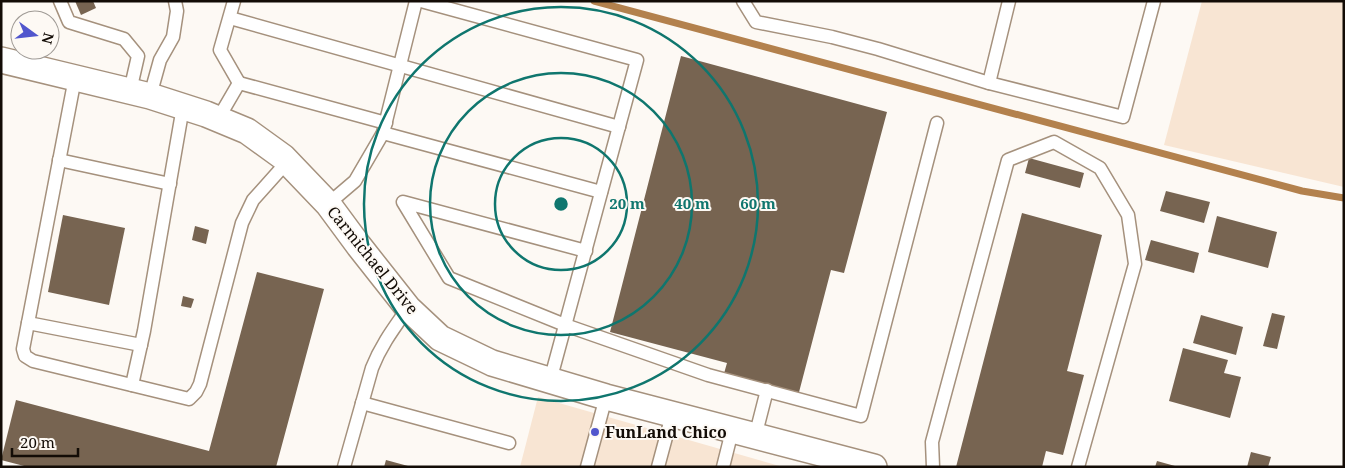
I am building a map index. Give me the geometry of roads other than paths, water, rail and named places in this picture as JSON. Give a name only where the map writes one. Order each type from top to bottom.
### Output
[{"type":"street","name":"Carmichael Drive","points":[[1,60],[140,93],[218,119],[247,132],[283,157],[328,204],[408,308],[440,338],[492,362],[550,381],[873,467]]},
{"type":"lane","points":[[60,1],[69,22],[124,39],[138,56],[140,93]]},
{"type":"lane","points":[[140,93],[173,37],[176,11],[175,1]]},
{"type":"lane","points":[[234,1],[220,50],[239,83],[602,192]]},
{"type":"lane","points":[[328,204],[355,181],[384,128],[416,1]]},
{"type":"lane","points":[[421,1],[637,60],[550,381]]},
{"type":"lane","points":[[743,1],[756,22],[869,46],[989,83],[1123,117],[1154,1]]},
{"type":"lane","points":[[989,83],[1009,1]]},
{"type":"lane","points":[[230,18],[619,127]]},
{"type":"lane","points":[[75,78],[23,349],[25,356],[33,361],[189,398],[196,392],[200,384],[242,223],[253,200],[287,162]]},
{"type":"lane","points":[[218,119],[239,83]]},
{"type":"lane","points":[[132,385],[141,345],[183,107]]},
{"type":"lane","points":[[586,251],[403,202],[450,278],[566,325],[708,375],[861,416],[937,123]]},
{"type":"lane","points":[[933,467],[932,442],[1008,160],[1054,142],[1100,168],[1128,215],[1135,264],[1078,467]]},
{"type":"lane","points":[[59,160],[170,184]]},
{"type":"lane","points":[[344,467],[378,353],[408,308]]},
{"type":"lane","points":[[28,323],[141,345]]},
{"type":"lane","points":[[722,467],[744,434],[767,390]]},
{"type":"lane","points":[[587,467],[606,397]]},
{"type":"lane","points":[[362,403],[509,443]]},
{"type":"lane","points":[[658,467],[672,415]]},
{"type":"waterway","points":[[594,1],[1302,191],[1344,198]]},
{"type":"place","name":"FunLand Chico","points":[[595,432]]}]
